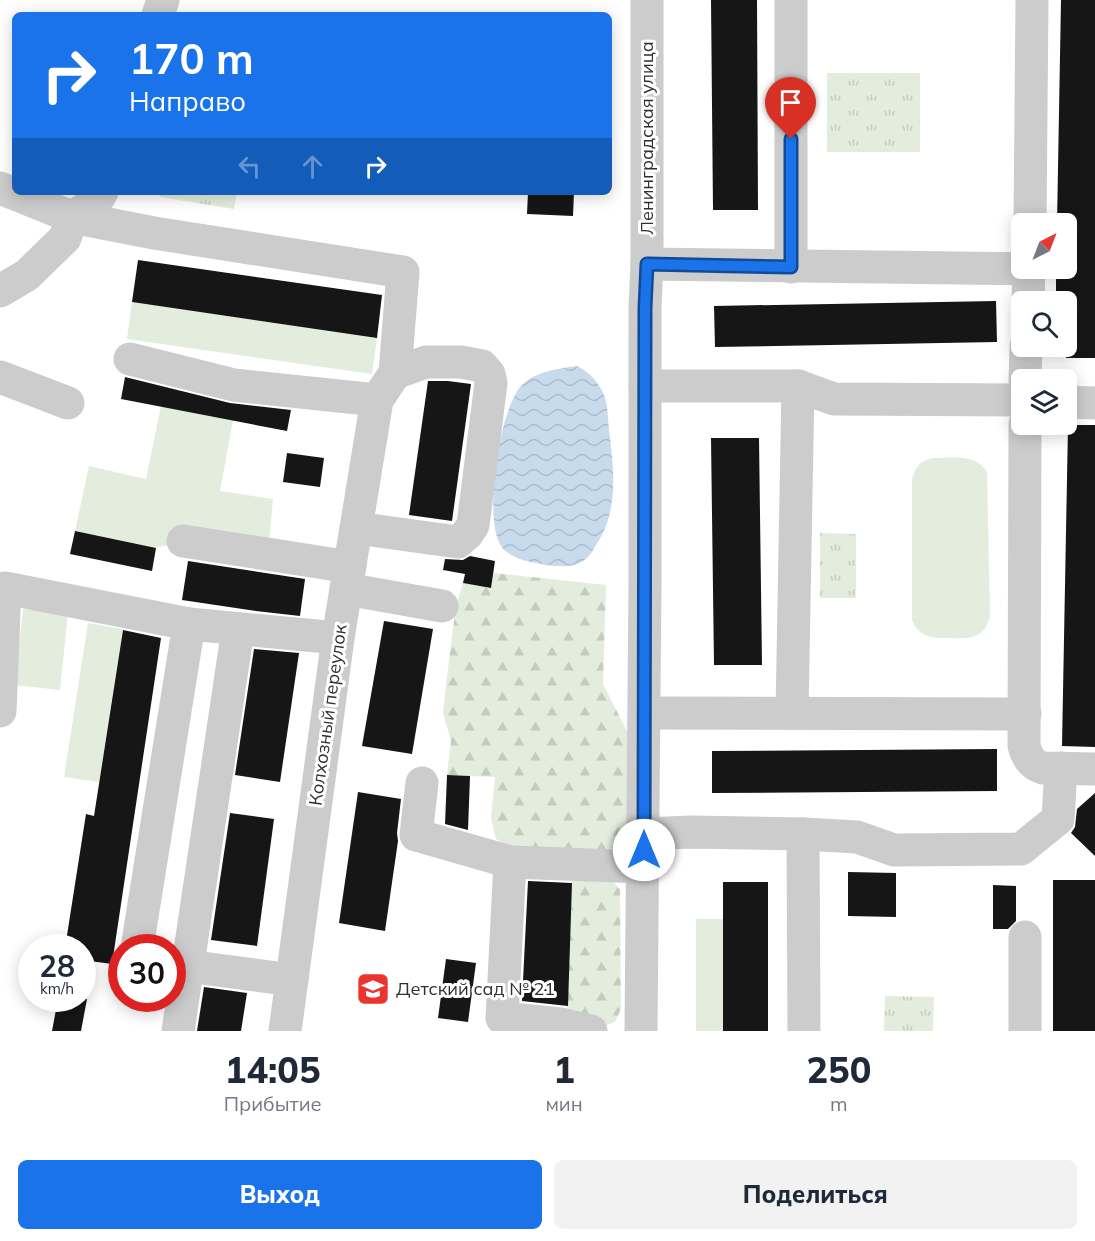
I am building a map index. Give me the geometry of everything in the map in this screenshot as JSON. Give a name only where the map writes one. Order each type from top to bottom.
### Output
[{"type":"street","name":"Ленинградская улица","points":[[641,1031],[645,713],[647,0]]},
{"type":"street","points":[[791,0],[791,267]]},
{"type":"street","points":[[1030,213],[1032,0]]},
{"type":"street","points":[[0,188],[9,194],[72,217],[154,233],[403,272],[395,373],[377,400],[234,385],[130,359]]},
{"type":"street","points":[[0,291],[27,275],[65,238],[72,217],[96,202],[100,195]]},
{"type":"street","points":[[647,264],[1011,269]]},
{"type":"street","points":[[356,528],[458,542],[473,525],[491,383],[489,374],[482,366],[461,362],[426,362],[395,373]]},
{"type":"street","points":[[0,377],[68,403]]},
{"type":"street","points":[[645,386],[798,386],[834,399],[1011,400]]},
{"type":"street","points":[[792,713],[798,386]]},
{"type":"street","name":"Колхозный переулок","points":[[285,1031],[339,638],[377,400]]},
{"type":"street","points":[[1077,402],[1095,403]]},
{"type":"street","points":[[1025,435],[1024,746],[1026,755],[1036,766],[1095,769]]},
{"type":"street","points":[[183,542],[348,578],[442,606]]},
{"type":"street","points":[[0,711],[2,586],[189,624],[339,638]]},
{"type":"street","points":[[139,934],[189,624]]},
{"type":"street","points":[[185,934],[238,629]]},
{"type":"street","points":[[645,713],[1025,714]]},
{"type":"street","points":[[644,834],[691,832],[803,834],[857,837],[894,850],[1021,849],[1058,819],[1061,768]]},
{"type":"street","points":[[422,783],[416,835],[510,862],[644,867]]},
{"type":"street","points":[[803,834],[804,1031]]},
{"type":"street","points":[[510,862],[502,1018],[561,1024],[591,1031]]},
{"type":"street","points":[[1025,938],[1025,1031]]},
{"type":"street","points":[[186,966],[292,980]]},
{"type":"street","points":[[178,1031],[179,1012]]},
{"type":"green space","points":[[827,73],[920,73],[920,152],[827,152]]},
{"type":"green space","points":[[160,195],[236,195],[234,209],[160,197]]},
{"type":"green space","points":[[132,302],[377,338],[372,374],[127,339]]},
{"type":"green space","points":[[161,406],[233,420],[220,491],[273,499],[268,554],[183,541],[156,548],[75,531],[89,466],[146,479]]},
{"type":"green space","points":[[970,459],[987,472],[990,615],[985,628],[976,636],[944,638],[927,636],[918,630],[912,620],[912,480],[919,465],[925,460]]},
{"type":"green space","points":[[820,533],[856,534],[856,598],[820,598]]},
{"type":"green space","points":[[493,573],[606,585],[603,684],[631,739],[629,832],[622,850],[606,858],[520,853],[496,839],[491,818],[495,777],[447,775],[451,741],[443,713],[456,605],[463,583],[491,588]]},
{"type":"green space","points":[[23,609],[68,613],[60,690],[15,685]]},
{"type":"green space","points":[[88,623],[123,629],[99,782],[64,777]]},
{"type":"green space","points":[[572,869],[613,881],[620,890],[621,1009],[615,1022],[604,1026],[567,1015]]},
{"type":"green space","points":[[696,919],[723,919],[723,1031],[696,1031]]},
{"type":"green space","points":[[885,996],[934,997],[933,1031],[884,1031]]},
{"type":"water","points":[[577,366],[596,381],[604,395],[612,459],[612,504],[603,532],[586,559],[573,565],[559,566],[530,562],[519,559],[504,550],[496,532],[493,512],[496,464],[506,416],[514,397],[527,381],[555,369]]},
{"type":"building","points":[[711,0],[757,0],[758,210],[713,210]]},
{"type":"building","points":[[1061,0],[1095,0],[1095,358],[1066,358],[1077,357],[1077,291],[1056,291],[1056,279],[1077,279],[1077,213],[1057,213]]},
{"type":"building","points":[[528,195],[574,195],[573,216],[527,214]]},
{"type":"building","points":[[138,260],[382,295],[377,338],[132,302]]},
{"type":"building","points":[[996,301],[997,342],[715,347],[714,306]]},
{"type":"building","points":[[125,377],[230,403],[291,410],[287,431],[121,399]]},
{"type":"building","points":[[428,381],[471,384],[452,521],[409,515]]},
{"type":"building","points":[[1077,425],[1095,425],[1095,747],[1062,746],[1068,435],[1077,435]]},
{"type":"building","points":[[711,438],[759,438],[762,665],[714,665]]},
{"type":"building","points":[[287,453],[324,458],[320,487],[283,482]]},
{"type":"building","points":[[75,531],[156,548],[152,571],[70,554]]},
{"type":"building","points":[[470,556],[495,561],[491,588],[463,583],[465,574],[443,570],[445,559],[463,560]]},
{"type":"building","points":[[188,561],[305,579],[300,616],[182,600]]},
{"type":"building","points":[[384,621],[433,629],[412,754],[362,746]]},
{"type":"building","points":[[123,630],[161,638],[117,934],[108,934],[108,963],[96,962],[96,934],[67,934],[86,814],[94,816]]},
{"type":"building","points":[[254,649],[299,653],[280,782],[235,775]]},
{"type":"building","points":[[997,749],[997,791],[712,793],[712,751]]},
{"type":"building","points":[[447,775],[470,776],[468,830],[445,824]]},
{"type":"building","points":[[358,792],[401,799],[398,841],[385,931],[339,923]]},
{"type":"building","points":[[1095,793],[1095,856],[1071,833],[1075,827],[1077,809]]},
{"type":"building","points":[[230,813],[274,819],[257,946],[211,940]]},
{"type":"building","points":[[848,872],[896,873],[896,917],[848,916]]},
{"type":"building","points":[[1053,880],[1095,880],[1095,1031],[1053,1031]]},
{"type":"building","points":[[528,881],[572,883],[568,1006],[522,1001]]},
{"type":"building","points":[[723,882],[768,882],[768,1031],[723,1031]]},
{"type":"building","points":[[993,885],[1016,886],[1016,921],[1008,929],[993,929]]},
{"type":"building","points":[[446,959],[476,963],[468,1022],[438,1018]]},
{"type":"building","points":[[204,987],[247,993],[241,1031],[197,1031]]},
{"type":"building","points":[[56,1012],[85,1012],[81,1031],[52,1031]]},
{"type":"place","name":"Детский сад № 21","points":[[373,989]]},
{"type":"route","points":[[644,850],[647,264],[791,267],[791,139]]}]
